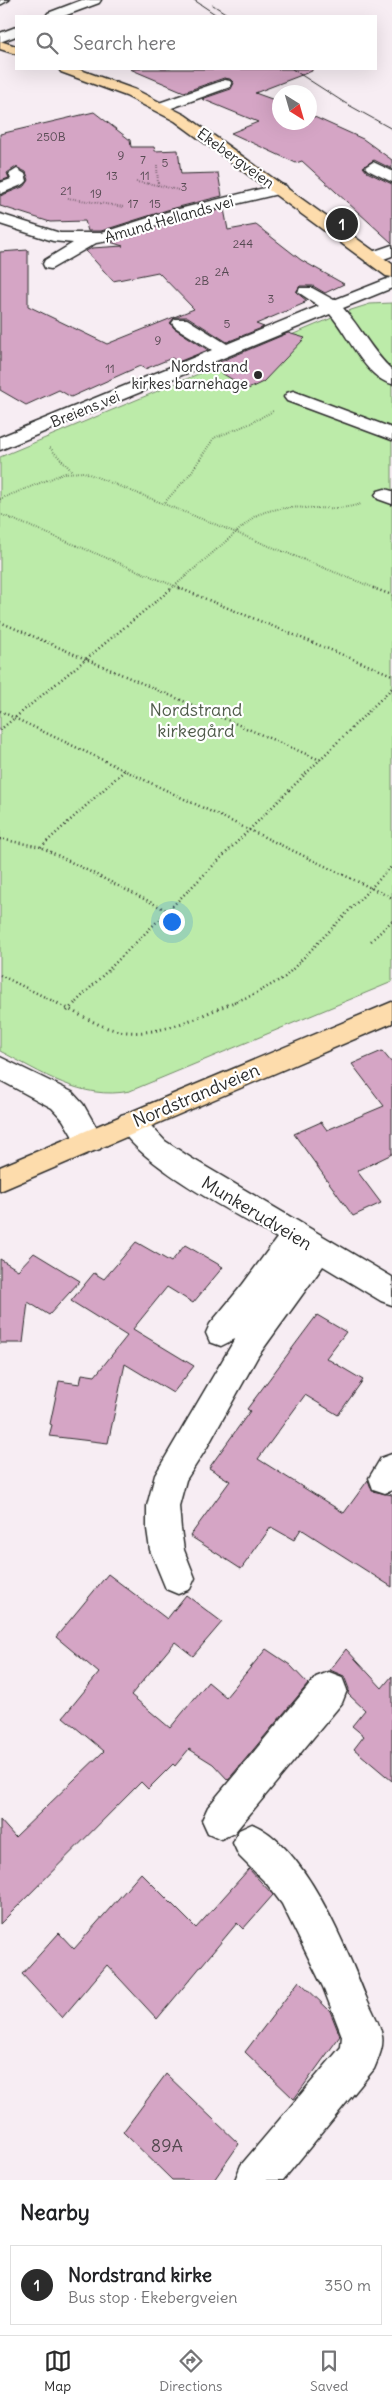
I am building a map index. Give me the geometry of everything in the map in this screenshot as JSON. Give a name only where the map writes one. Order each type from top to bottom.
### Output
[{"type":"main road","points":[[0,45],[15,50]]},
{"type":"main road","name":"Ekebergveien","points":[[69,70],[131,93],[161,107],[197,129],[392,272]]},
{"type":"main road","name":"Nordstrandveien","points":[[0,1179],[392,1012]]},
{"type":"street","points":[[53,13],[94,0]]},
{"type":"street","points":[[0,32],[15,26]]},
{"type":"street","points":[[0,38],[15,31]]},
{"type":"street","points":[[161,107],[226,84]]},
{"type":"street","points":[[373,167],[392,177]]},
{"type":"street","points":[[0,189],[19,181],[17,174]]},
{"type":"street","name":"Amund Hellands vei","points":[[0,218],[59,238],[92,239],[111,237],[153,222],[280,189]]},
{"type":"street","points":[[51,264],[92,239]]},
{"type":"street","points":[[372,258],[392,250]]},
{"type":"street","name":"Breiens vei","points":[[0,444],[392,282]]},
{"type":"street","points":[[306,292],[332,306],[348,324],[371,361],[392,379]]},
{"type":"street","points":[[181,323],[225,350]]},
{"type":"street","points":[[293,397],[392,434]]},
{"type":"street","points":[[3,424],[21,435]]},
{"type":"street","points":[[0,1067],[62,1100],[73,1112],[90,1141]]},
{"type":"street","name":"Munkerudveien","points":[[131,1123],[155,1149],[181,1166],[307,1243],[392,1292]]},
{"type":"street","points":[[221,1333],[254,1293],[307,1243]]},
{"type":"street","points":[[178,1578],[167,1550],[164,1529],[163,1506],[171,1475],[195,1439],[307,1243]]},
{"type":"street","points":[[221,1820],[329,1690]]},
{"type":"street","points":[[252,1843],[280,1871],[295,1891],[338,1976],[362,2036],[360,2055],[256,2180]]},
{"type":"path","points":[[136,182],[158,186]]},
{"type":"path","points":[[68,198],[136,210],[153,222]]},
{"type":"path","points":[[164,502],[190,474],[214,438],[260,419],[293,397]]},
{"type":"path","points":[[47,444],[72,471]]},
{"type":"path","points":[[0,499],[72,471],[90,473],[392,594]]},
{"type":"path","points":[[0,730],[174,586],[255,516],[276,506],[294,505],[336,510],[389,497]]},
{"type":"path","points":[[0,514],[392,675]]},
{"type":"path","points":[[0,622],[320,760]]},
{"type":"path","points":[[68,1011],[392,688]]},
{"type":"path","points":[[0,711],[392,898]]},
{"type":"path","points":[[41,847],[124,770]]},
{"type":"path","points":[[0,839],[41,847],[168,911]]},
{"type":"path","points":[[0,976],[68,1011],[105,1027],[142,1034],[180,1024],[253,995],[285,977],[392,866]]},
{"type":"path","points":[[371,941],[392,921]]},
{"type":"green space","name":"Nordstrand kirkegård","points":[[392,303],[392,982],[130,1091],[95,1092],[62,1083],[0,1051],[0,457],[351,310],[370,304]]},
{"type":"building","points":[[132,70],[312,70],[255,93],[272,99],[272,130],[317,130],[317,118],[363,139],[392,160],[392,169],[374,160],[363,167],[367,172],[392,184],[392,243],[302,161],[296,163],[231,133],[258,122],[202,99],[231,89],[234,83],[230,79],[224,78],[184,92]]},
{"type":"building","points":[[94,112],[130,140],[131,147],[154,147],[155,151],[178,150],[181,174],[218,173],[222,196],[167,210],[101,231],[88,231],[85,221],[50,222],[0,206],[0,196],[25,186],[29,180],[26,172],[16,167],[7,173],[9,178],[0,181],[0,134]]},
{"type":"building","points":[[224,209],[228,230],[256,225],[301,260],[344,284],[325,293],[313,286],[300,286],[296,292],[307,301],[303,303],[305,303],[256,324],[264,327],[227,342],[188,317],[175,317],[170,323],[174,328],[208,350],[178,362],[172,358],[145,369],[140,366],[71,397],[59,390],[26,405],[0,390],[0,252],[28,250],[28,306],[107,344],[194,309],[158,272],[113,281],[86,251],[92,248],[123,246],[110,242],[179,220]]},
{"type":"building","points":[[288,333],[305,338],[263,382],[248,389],[210,366]]},
{"type":"building","points":[[382,1051],[392,1063],[392,1154],[357,1171],[381,1203],[353,1216],[294,1134],[321,1122],[327,1130],[384,1106],[352,1064]]},
{"type":"building","points":[[136,1242],[171,1262],[185,1245],[223,1267],[193,1303],[167,1287],[133,1329],[194,1366],[173,1393],[125,1364],[108,1443],[49,1436],[59,1381],[80,1384],[82,1374],[95,1376],[127,1336],[71,1301],[94,1273],[104,1279]]},
{"type":"building","points":[[34,1253],[80,1281],[49,1315],[28,1302],[23,1343],[0,1343],[0,1259],[18,1270]]},
{"type":"building","points":[[317,1315],[346,1332],[326,1358],[363,1380],[338,1415],[305,1395],[258,1459],[344,1513],[368,1480],[372,1491],[392,1495],[392,1587],[301,1529],[294,1540],[271,1527],[241,1569],[190,1536],[230,1481],[209,1468],[250,1411],[247,1409]]},
{"type":"building","points":[[108,1574],[167,1619],[186,1595],[222,1622],[193,1656],[175,1642],[131,1695],[170,1728],[208,1682],[226,1697],[266,1649],[290,1665],[308,1684],[228,1780],[213,1764],[189,1749],[175,1766],[173,1764],[148,1789],[141,1782],[0,1924],[0,1820],[15,1837],[104,1751],[63,1717],[99,1673],[56,1637]]},
{"type":"building","points":[[346,1649],[382,1688],[392,1676],[392,1781],[354,1749],[364,1736],[352,1726],[365,1710],[348,1694],[349,1689],[344,1676],[330,1670]]},
{"type":"building","points":[[249,1869],[273,1895],[243,1929],[237,1923],[157,2019],[107,1965],[62,2018],[22,1974],[59,1933],[74,1949],[141,1873],[196,1928]]},
{"type":"building","points":[[299,1981],[330,2011],[340,2036],[294,2099],[245,2052]]},
{"type":"building","points":[[166,2074],[239,2144],[214,2180],[172,2180],[123,2132]]},
{"type":"tram line","points":[[194,0],[216,15]]},
{"type":"tram line","points":[[213,5],[228,15]]},
{"type":"tram line","points":[[294,70],[345,103],[392,129]]},
{"type":"place","name":"Nordstrand kirke","points":[[342,224]]},
{"type":"place","name":"Nordstrand kirkes barnehage","points":[[258,375]]}]
